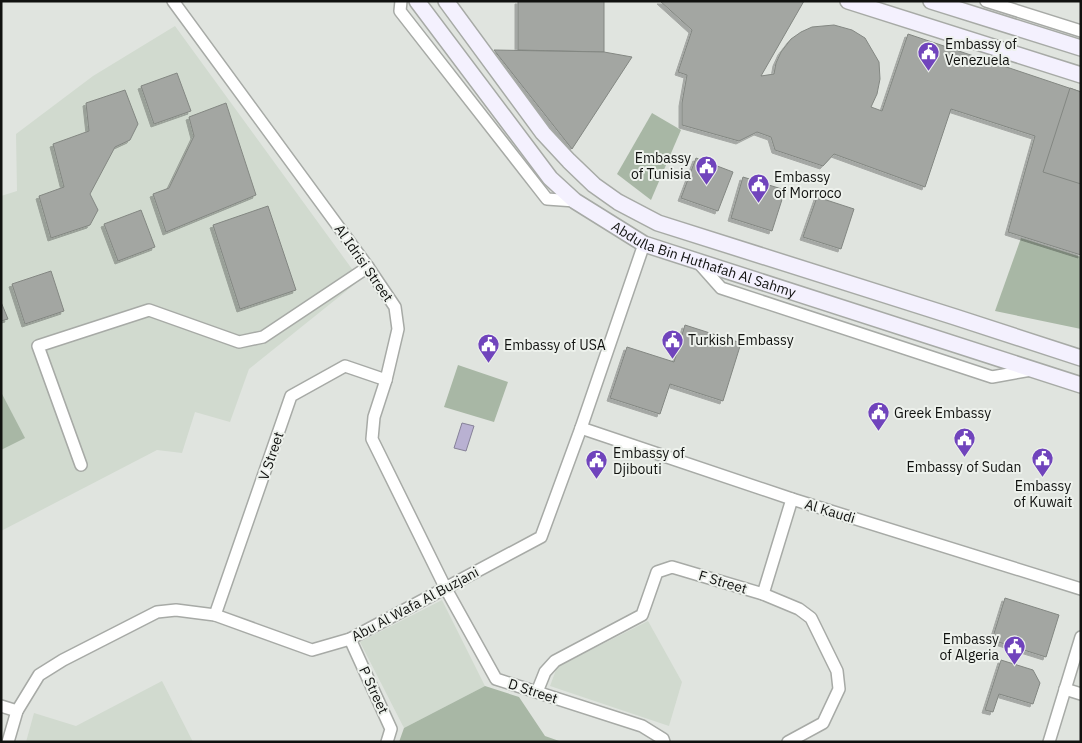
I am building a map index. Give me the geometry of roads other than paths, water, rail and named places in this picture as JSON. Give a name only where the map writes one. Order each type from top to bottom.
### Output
[{"type":"street","points":[[401,1],[400,11],[547,199],[575,201]]},
{"type":"street","name":"Abdulla Bin Huthafah Al Sahmy","points":[[417,1],[550,178],[575,201],[644,244],[1081,385]]},
{"type":"street","name":"Abdulla Bin Huthafah Al Sahmy","points":[[446,1],[543,133],[594,185],[618,202],[658,223],[955,316],[1081,358]]},
{"type":"street","points":[[848,1],[1081,75]]},
{"type":"street","points":[[931,1],[1081,48]]},
{"type":"street","points":[[986,1],[1081,31]]},
{"type":"street","name":"Al Idrisi Street","points":[[177,2],[396,308],[398,329],[386,380],[374,417],[372,439],[431,558]]},
{"type":"street","name":"Abu Al Wafa Al Buzjani","points":[[8,742],[17,712],[39,675],[63,660],[157,612],[176,610],[215,615],[312,650],[350,639],[541,537],[581,428],[644,244]]},
{"type":"street","points":[[81,465],[38,346],[149,310],[239,342],[263,336],[368,267]]},
{"type":"street","name":"V Street","points":[[215,615],[291,396],[345,366],[386,380]]},
{"type":"street","name":"Al Kaudi","points":[[581,428],[792,499],[1081,589]]},
{"type":"street","points":[[763,594],[792,499]]},
{"type":"street","name":"D Street","points":[[431,558],[496,679],[642,726],[663,739],[664,742]]},
{"type":"street","name":"F Street","points":[[537,692],[545,672],[555,661],[642,615],[657,572],[672,566],[763,594],[799,609],[811,618],[837,671],[839,688],[823,723],[788,742]]},
{"type":"street","points":[[1049,742],[1081,637]]},
{"type":"street","name":"P Street","points":[[350,639],[391,729],[387,742]]},
{"type":"street","points":[[1065,689],[1081,694]]},
{"type":"street","points":[[1,706],[17,712]]},
{"type":"place","name":"Embassy of Venezuela","points":[[929,71]]},
{"type":"place","name":"Embassy of Tunisia","points":[[707,185]]},
{"type":"place","name":"Embassy of Morroco","points":[[758,204]]},
{"type":"place","name":"Turkish Embassy","points":[[672,359]]},
{"type":"place","name":"Embassy of USA","points":[[488,364]]},
{"type":"place","name":"Greek Embassy","points":[[878,432]]},
{"type":"place","name":"Embassy of Sudan","points":[[964,458]]},
{"type":"place","name":"Embassy of Kuwait","points":[[1043,477]]},
{"type":"place","name":"Embassy of Djibouti","points":[[597,480]]},
{"type":"place","name":"Embassy of Algeria","points":[[1015,666]]}]
